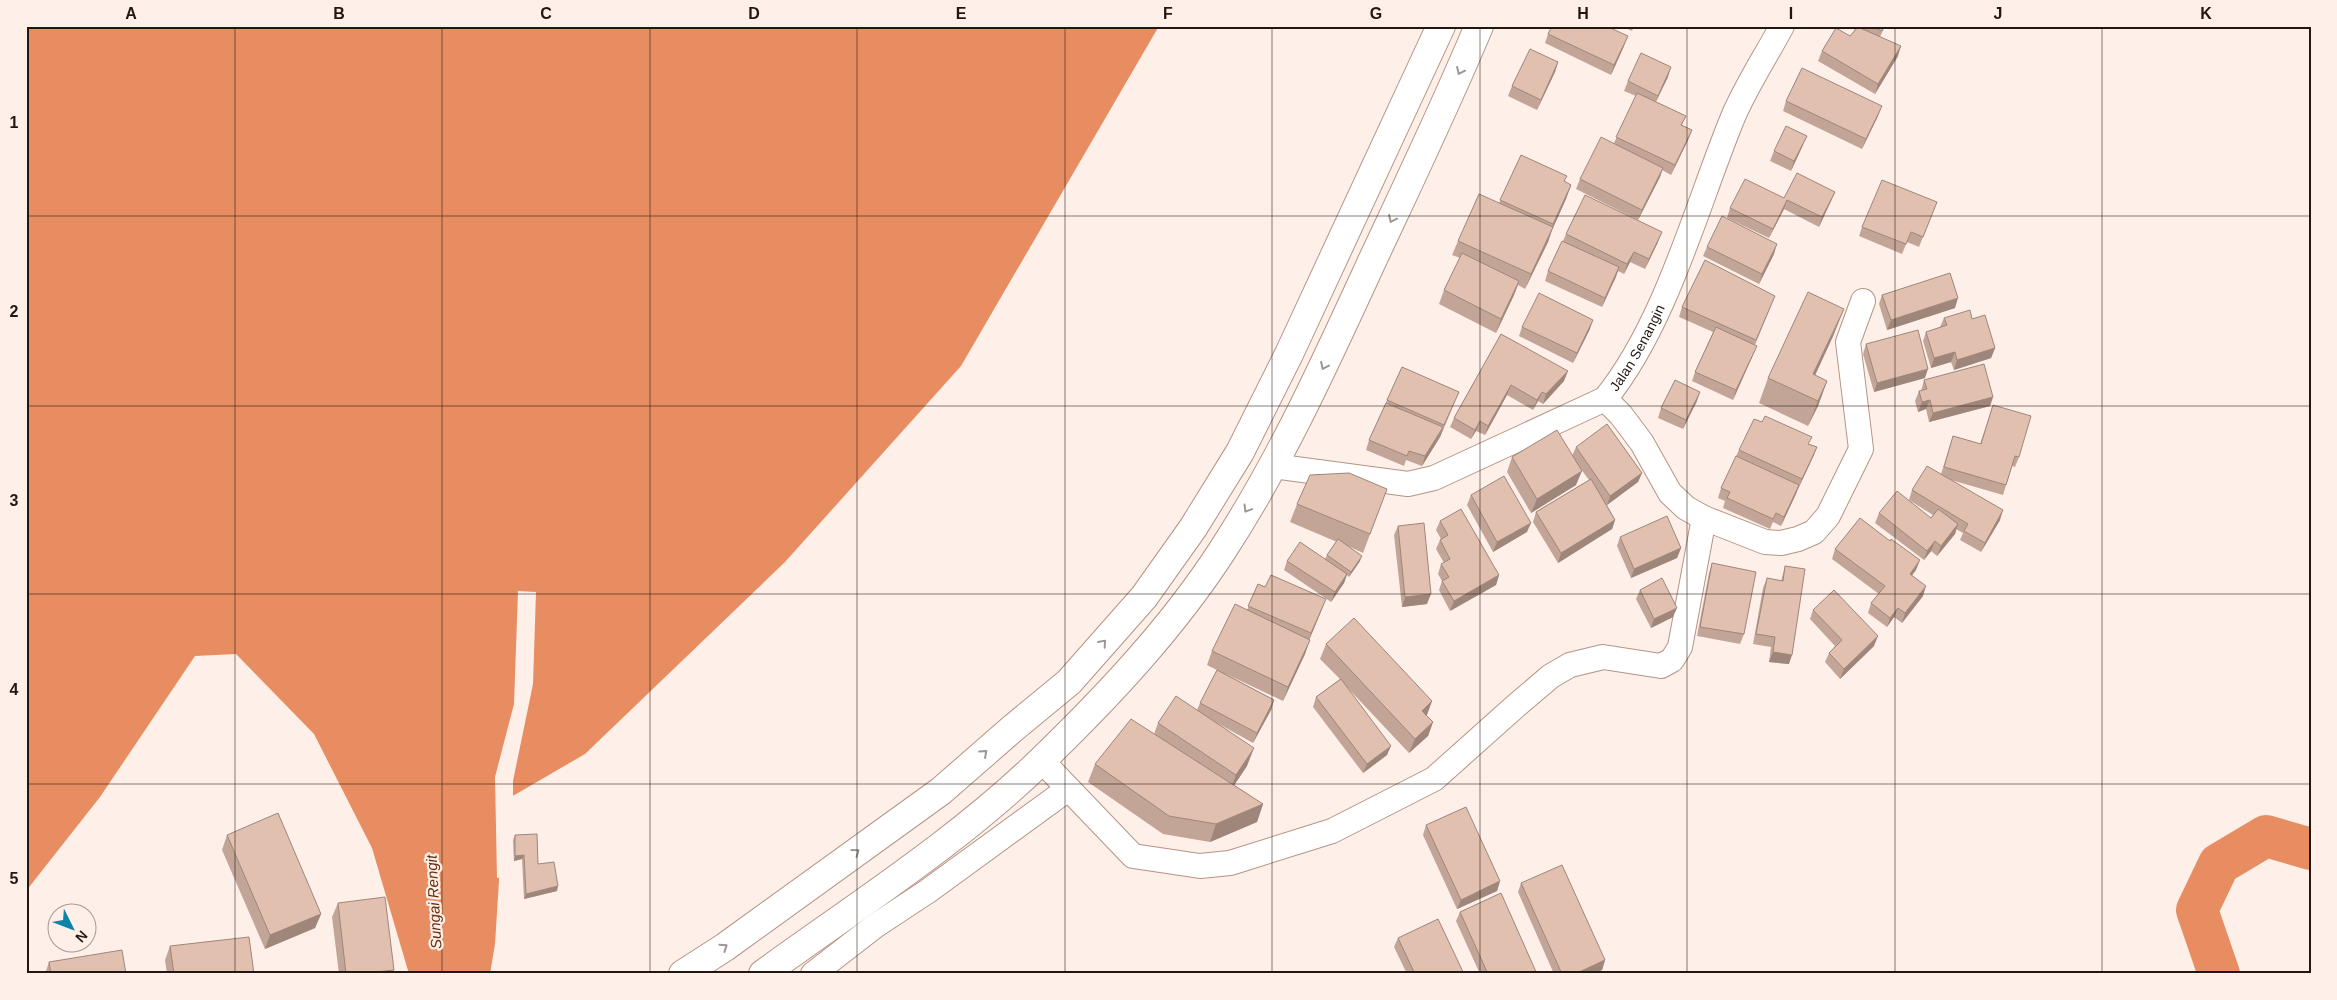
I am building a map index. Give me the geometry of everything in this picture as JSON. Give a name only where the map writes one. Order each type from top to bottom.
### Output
[{"type":"main road","points":[[683,974],[941,791],[1012,728],[1069,682],[1144,597],[1193,528],[1244,443],[1289,354],[1441,26]]},
{"type":"main road","points":[[763,974],[968,826],[1042,761],[1112,689],[1170,622],[1221,552],[1273,466],[1322,371],[1479,26]]},
{"type":"street","name":"Jalan Senangin","points":[[1273,466],[1408,484],[1434,478],[1605,399],[1624,376],[1663,298],[1734,114],[1782,26]]},
{"type":"street","points":[[1605,399],[1621,415],[1642,443],[1670,494],[1686,508],[1704,518],[1765,542],[1781,543],[1798,540],[1814,532],[1828,516],[1861,449],[1848,342],[1863,301]]},
{"type":"street","points":[[1042,761],[1133,856],[1178,865],[1200,866],[1230,863],[1332,831],[1434,779],[1551,676],[1570,665],[1603,657],[1661,666],[1672,660],[1680,648],[1704,518]]},
{"type":"street","points":[[813,974],[875,926],[928,891],[1068,788]]},
{"type":"water","points":[[26,26],[1159,26],[961,366],[785,562],[585,754],[504,801],[495,944],[490,974],[409,974],[372,848],[314,734],[236,654],[195,656],[100,797],[26,891]]},
{"type":"pier","points":[[518,591],[536,592],[533,684],[513,781],[513,799],[507,802],[502,877],[497,878],[495,777],[514,704]]},
{"type":"building","points":[[1552,26],[1606,26],[1628,36],[1614,65],[1548,34]]},
{"type":"building","points":[[1871,26],[1884,26],[1882,31]]},
{"type":"building","points":[[1858,27],[1901,46],[1878,84],[1822,51],[1836,28],[1850,36]]},
{"type":"building","points":[[1530,49],[1558,62],[1541,100],[1512,86]]},
{"type":"building","points":[[1641,53],[1671,67],[1658,96],[1628,81]]},
{"type":"building","points":[[1802,68],[1882,106],[1866,139],[1786,101]]},
{"type":"building","points":[[1637,93],[1686,116],[1681,125],[1692,130],[1675,165],[1616,137]]},
{"type":"building","points":[[1786,126],[1807,136],[1794,161],[1774,151]]},
{"type":"building","points":[[1601,137],[1663,168],[1642,210],[1580,179]]},
{"type":"building","points":[[1521,155],[1567,176],[1564,181],[1571,185],[1553,224],[1500,200]]},
{"type":"building","points":[[1797,173],[1835,192],[1822,217],[1787,200],[1773,229],[1730,208],[1745,179],[1784,198]]},
{"type":"building","points":[[1882,180],[1937,202],[1923,237],[1911,232],[1906,244],[1862,227]]},
{"type":"building","points":[[1479,194],[1553,227],[1531,274],[1458,241]]},
{"type":"building","points":[[1585,195],[1662,232],[1649,259],[1634,252],[1627,264],[1566,234]]},
{"type":"building","points":[[1722,216],[1777,244],[1762,274],[1707,247]]},
{"type":"building","points":[[1562,241],[1619,267],[1605,298],[1548,271]]},
{"type":"building","points":[[1462,253],[1519,281],[1501,319],[1444,290]]},
{"type":"building","points":[[1705,260],[1775,296],[1756,340],[1682,307]]},
{"type":"building","points":[[1950,273],[1958,298],[1891,320],[1882,295]]},
{"type":"building","points":[[1808,292],[1844,309],[1813,374],[1827,381],[1818,401],[1768,378]]},
{"type":"building","points":[[1539,293],[1593,320],[1577,353],[1522,327]]},
{"type":"building","points":[[1970,310],[1972,319],[1985,315],[1995,348],[1957,360],[1955,352],[1934,358],[1926,332],[1947,325],[1944,318]]},
{"type":"building","points":[[1716,327],[1757,346],[1736,390],[1695,372]]},
{"type":"building","points":[[1918,330],[1928,369],[1877,383],[1866,344]]},
{"type":"building","points":[[1501,334],[1568,371],[1546,394],[1542,392],[1537,400],[1511,385],[1488,426],[1480,421],[1475,430],[1454,418]]},
{"type":"building","points":[[1984,364],[1993,397],[1933,413],[1930,400],[1922,402],[1919,391],[1927,389],[1924,380]]},
{"type":"building","points":[[1402,367],[1459,392],[1444,425],[1387,400]]},
{"type":"building","points":[[1675,380],[1700,392],[1686,420],[1661,408]]},
{"type":"building","points":[[1386,403],[1443,427],[1425,456],[1409,451],[1407,456],[1369,440]]},
{"type":"building","points":[[1993,405],[2031,416],[2019,457],[2015,456],[2006,485],[1944,467],[1953,436],[1981,444]]},
{"type":"building","points":[[1765,416],[1812,437],[1808,444],[1817,447],[1802,479],[1739,450],[1754,419],[1762,422]]},
{"type":"building","points":[[1607,424],[1642,473],[1610,496],[1576,447]]},
{"type":"building","points":[[1557,430],[1582,471],[1537,499],[1512,457]]},
{"type":"building","points":[[1736,456],[1799,485],[1784,517],[1776,513],[1773,519],[1727,498],[1730,492],[1721,488]]},
{"type":"building","points":[[1927,466],[2003,510],[1985,543],[1964,531],[1968,524],[1912,490]]},
{"type":"building","points":[[1349,473],[1387,489],[1370,534],[1297,504],[1310,475]]},
{"type":"building","points":[[1504,476],[1531,523],[1497,542],[1471,495]]},
{"type":"building","points":[[1591,479],[1615,520],[1561,553],[1536,512]]},
{"type":"building","points":[[1897,491],[1931,518],[1938,509],[1958,524],[1941,546],[1935,541],[1927,551],[1879,513]]},
{"type":"building","points":[[1461,509],[1499,575],[1454,601],[1442,581],[1449,577],[1441,564],[1450,559],[1440,540],[1448,535],[1440,521]]},
{"type":"building","points":[[1667,516],[1681,548],[1634,569],[1620,537]]},
{"type":"building","points":[[1860,518],[1890,541],[1891,539],[1920,560],[1910,574],[1926,586],[1905,613],[1898,608],[1890,618],[1871,603],[1885,586],[1835,549]]},
{"type":"building","points":[[1424,523],[1431,594],[1405,597],[1398,526]]},
{"type":"building","points":[[1338,539],[1362,556],[1351,572],[1327,555]]},
{"type":"building","points":[[1300,542],[1347,574],[1335,592],[1287,561]]},
{"type":"building","points":[[1712,563],[1756,572],[1744,634],[1700,627]]},
{"type":"building","points":[[1785,566],[1805,569],[1792,655],[1773,652],[1775,637],[1756,634],[1767,578],[1783,581]]},
{"type":"building","points":[[1271,575],[1326,599],[1311,633],[1248,606],[1258,584],[1265,587]]},
{"type":"building","points":[[1662,578],[1677,608],[1654,619],[1640,590]]},
{"type":"building","points":[[1834,590],[1878,636],[1844,669],[1829,653],[1842,640],[1813,610]]},
{"type":"building","points":[[1235,604],[1310,640],[1288,687],[1212,651]]},
{"type":"building","points":[[1354,618],[1432,701],[1422,711],[1433,722],[1415,739],[1326,644]]},
{"type":"building","points":[[1217,670],[1274,700],[1257,733],[1200,703]]},
{"type":"building","points":[[1341,679],[1391,746],[1367,764],[1316,697]]},
{"type":"building","points":[[1176,696],[1254,748],[1236,775],[1158,723]]},
{"type":"building","points":[[1131,719],[1263,804],[1216,824],[1169,816],[1095,764]]},
{"type":"building","points":[[1466,807],[1500,881],[1461,900],[1426,825]]},
{"type":"building","points":[[278,813],[321,914],[270,935],[227,835]]},
{"type":"building","points":[[537,834],[538,864],[554,862],[558,886],[526,894],[524,855],[515,856],[515,835]]},
{"type":"building","points":[[1562,865],[1605,960],[1575,974],[1562,974],[1521,883]]},
{"type":"building","points":[[1501,893],[1537,974],[1488,974],[1460,912]]},
{"type":"building","points":[[385,897],[394,970],[346,974],[338,903]]},
{"type":"building","points":[[1438,919],[1464,974],[1415,974],[1398,938]]},
{"type":"building","points":[[249,937],[254,974],[174,974],[170,946]]},
{"type":"building","points":[[122,950],[126,974],[51,974],[49,962]]},
{"type":"waterway","name":"Sungai Rengit","points":[[2219,974],[2197,910],[2219,864],[2266,836],[2311,849]]}]
